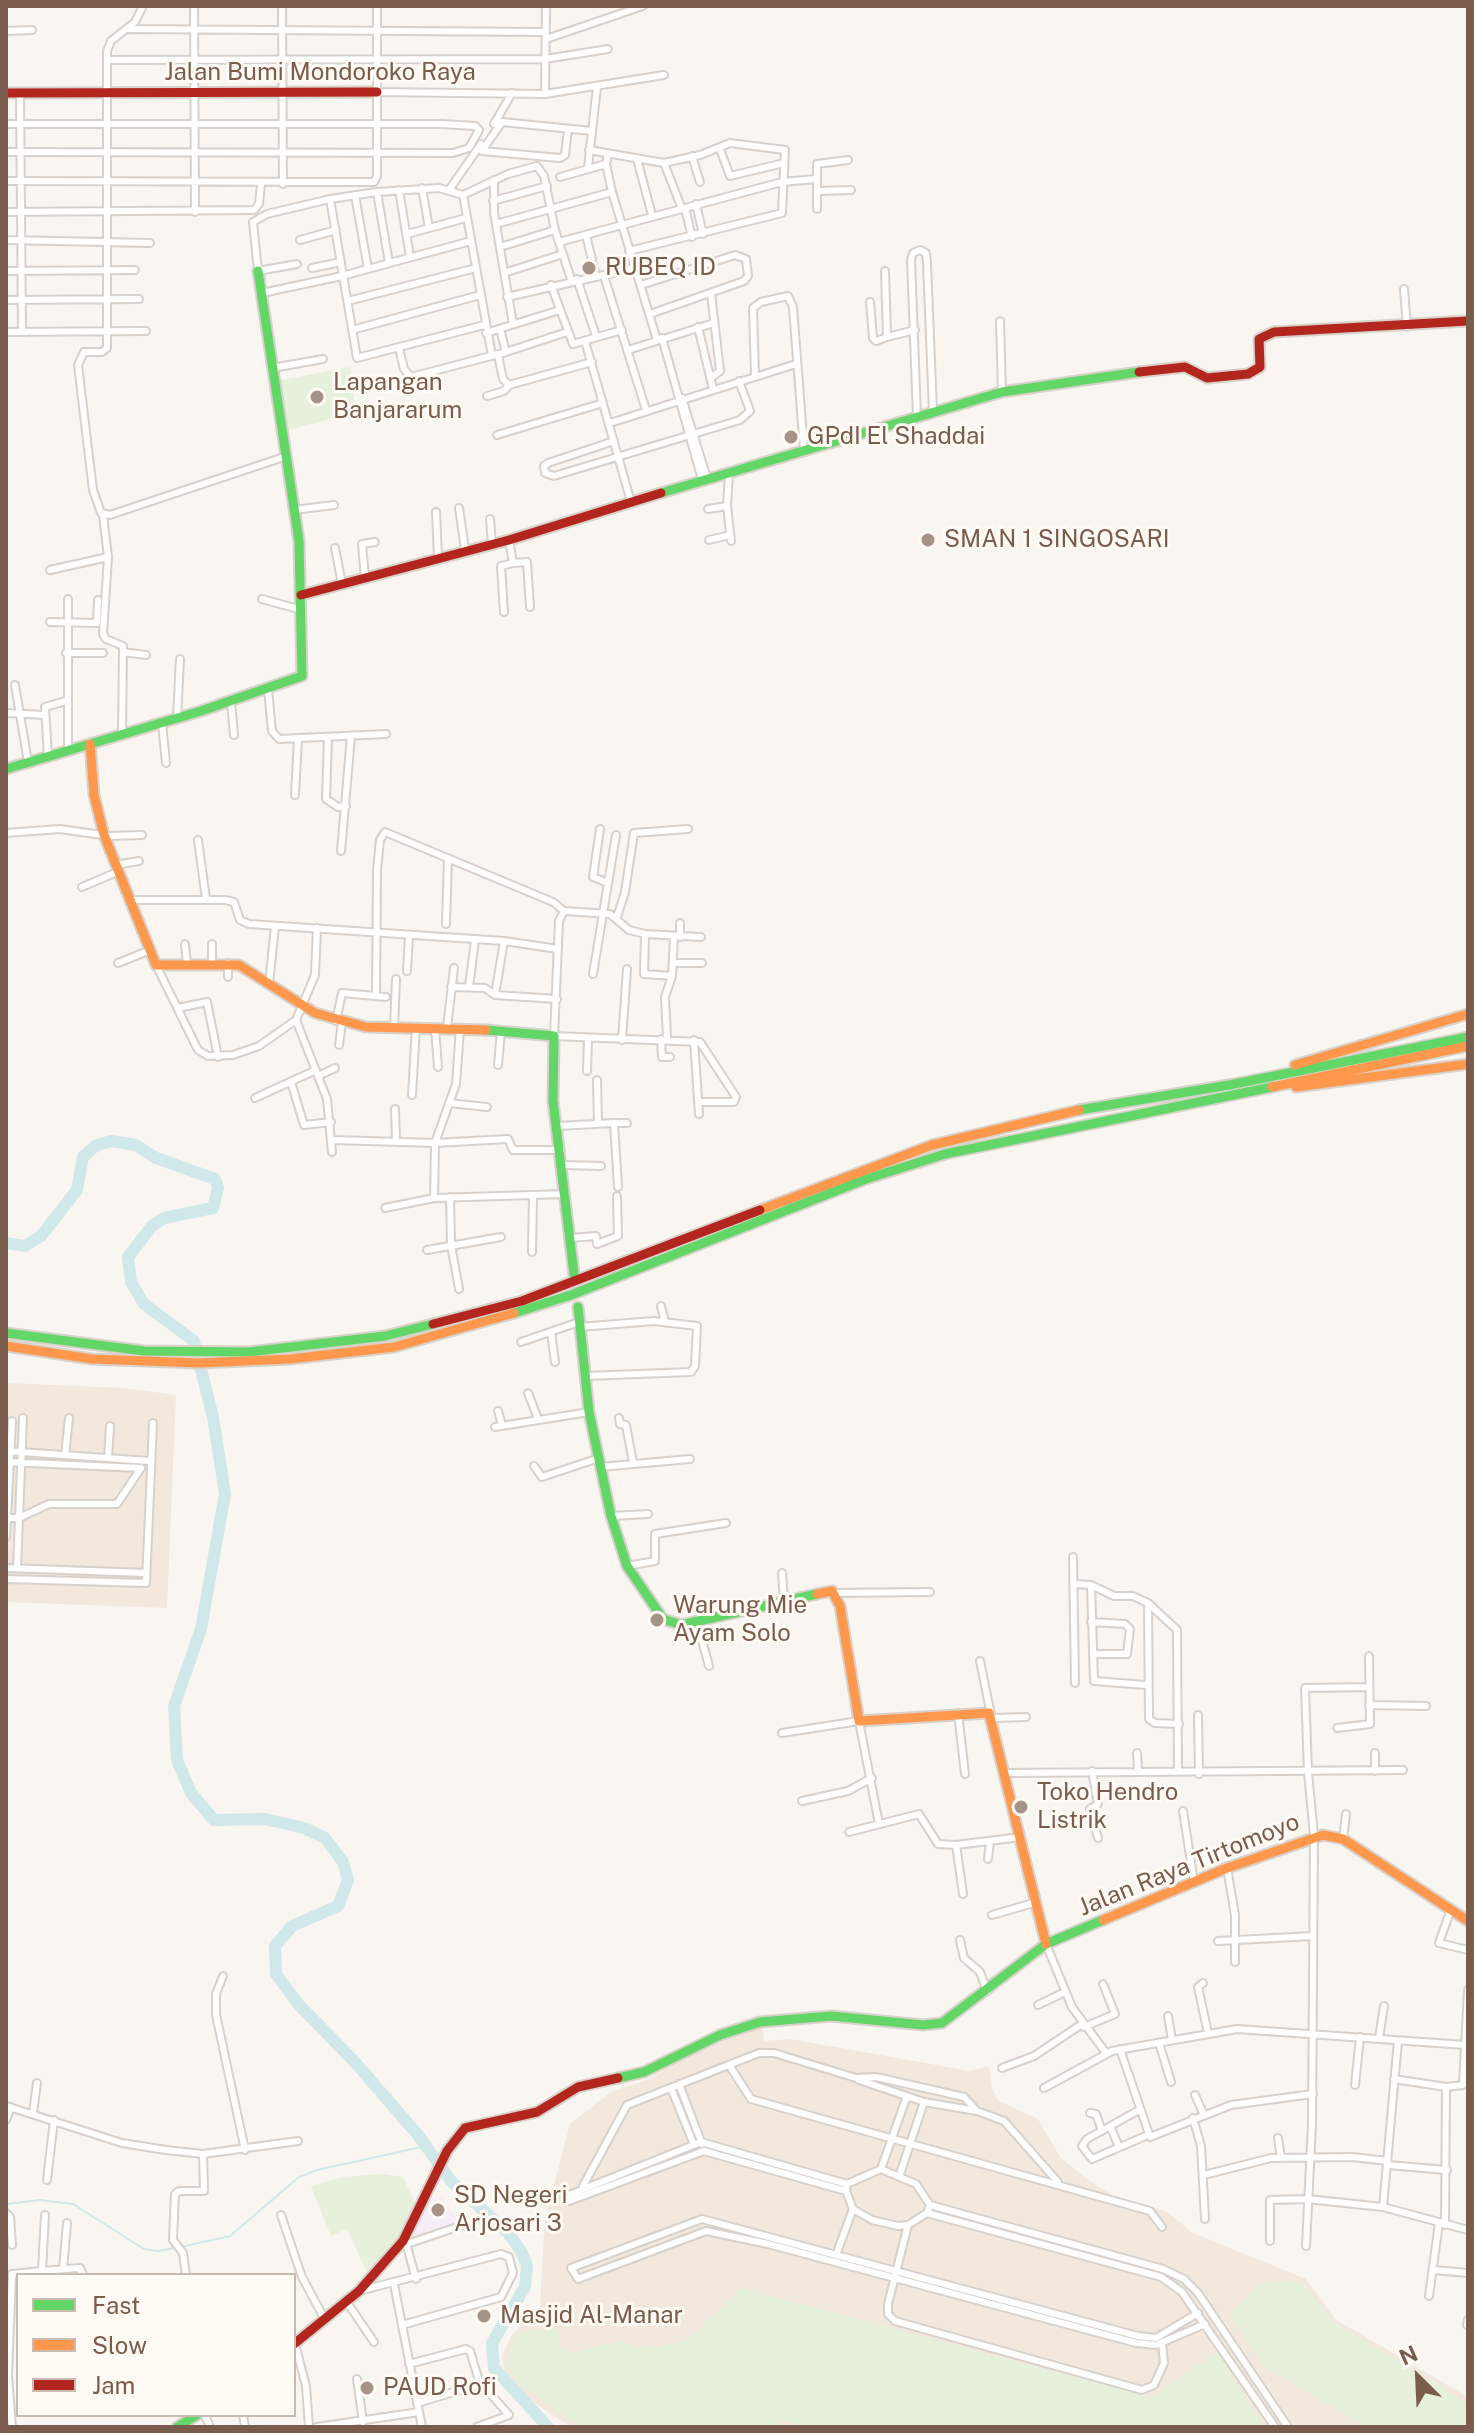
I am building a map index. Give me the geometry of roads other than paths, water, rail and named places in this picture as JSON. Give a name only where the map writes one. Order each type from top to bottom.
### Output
[{"type":"main road","name":"Jalan Bumi Mondoroko Raya","points":[[6,93],[377,92]]},
{"type":"main road","points":[[6,769],[162,723],[302,676],[302,610],[294,510],[258,271]]},
{"type":"main road","points":[[301,595],[465,549],[509,540],[1002,392],[1032,385],[1185,367],[1210,378],[1252,373],[1260,367],[1258,341],[1269,333],[1468,321]]},
{"type":"main road","points":[[90,744],[94,795],[104,835],[127,901],[156,965],[228,963],[242,966],[304,1006],[339,1021],[394,1028],[447,1028],[554,1036],[557,1126],[574,1274]]},
{"type":"main road","points":[[1229,1090],[1468,1014]]},
{"type":"main road","points":[[6,1346],[92,1359],[250,1356],[369,1350],[460,1331],[571,1295],[906,1166],[985,1144],[1100,1124],[1229,1090],[1468,1037]]},
{"type":"main road","points":[[1229,1090],[1468,1046]]},
{"type":"main road","points":[[250,1356],[385,1336],[477,1315],[522,1301],[932,1145],[1095,1106],[1468,1064]]},
{"type":"main road","points":[[578,1307],[589,1412],[611,1516],[627,1566],[638,1588],[663,1619],[678,1625],[835,1593],[859,1721],[981,1711],[991,1716],[1046,1944]]},
{"type":"main road","points":[[6,1333],[144,1356]]},
{"type":"main road","name":"Jalan Raya Tirtomoyo","points":[[405,2243],[447,2151],[460,2132],[475,2123],[537,2112],[578,2087],[644,2072],[711,2039],[760,2022],[839,2016],[937,2024],[987,1991],[1046,1944],[1317,1833],[1343,1839],[1468,1921]]},
{"type":"main road","points":[[296,2342],[359,2291],[405,2243]]},
{"type":"street","points":[[122,734],[123,652],[121,643],[106,639],[103,634],[108,557],[103,515],[93,490],[78,365],[84,352],[106,350],[107,60],[111,41],[128,29],[143,6]]},
{"type":"street","points":[[194,6],[195,212]]},
{"type":"street","points":[[282,6],[283,184]]},
{"type":"street","points":[[6,181],[195,184],[374,182],[377,179],[377,6]]},
{"type":"street","points":[[545,94],[546,6]]},
{"type":"street","points":[[128,29],[378,29],[546,35],[643,6]]},
{"type":"street","points":[[6,31],[32,30]]},
{"type":"street","points":[[107,60],[545,59],[608,49]]},
{"type":"street","name":"Jalan Bumi Mondoroko Raya","points":[[377,92],[545,94],[664,75]]},
{"type":"street","points":[[588,167],[597,87]]},
{"type":"street","points":[[20,93],[22,332]]},
{"type":"street","points":[[450,187],[512,93]]},
{"type":"street","points":[[568,129],[565,155],[560,158],[482,151],[500,122],[592,131]]},
{"type":"street","points":[[6,124],[442,124],[475,126],[479,130],[464,151],[283,154],[6,152]]},
{"type":"street","points":[[589,150],[664,163],[720,149],[730,143],[782,148],[782,213],[629,251]]},
{"type":"street","points":[[720,149],[730,176],[784,163]]},
{"type":"street","points":[[608,154],[606,164],[612,192],[629,251],[705,479]]},
{"type":"street","points":[[692,156],[700,182]]},
{"type":"street","points":[[637,159],[652,215]]},
{"type":"street","points":[[817,209],[819,162],[848,160]]},
{"type":"street","points":[[664,163],[692,237]]},
{"type":"street","points":[[560,177],[606,164]]},
{"type":"street","points":[[463,195],[494,180],[538,166],[547,186],[563,254],[596,336]]},
{"type":"street","points":[[559,242],[782,182],[816,179]]},
{"type":"street","points":[[494,180],[496,224],[513,324]]},
{"type":"street","points":[[6,212],[254,210],[259,204],[261,184]]},
{"type":"street","points":[[493,201],[547,186]]},
{"type":"street","points":[[378,192],[389,187],[450,187],[463,195]]},
{"type":"street","points":[[297,264],[258,271],[253,222],[267,214],[330,199],[450,187]]},
{"type":"street","points":[[422,188],[429,228]]},
{"type":"street","points":[[399,190],[410,257]]},
{"type":"street","points":[[817,191],[851,190]]},
{"type":"street","points":[[378,192],[389,263]]},
{"type":"street","points":[[496,224],[612,192]]},
{"type":"street","points":[[355,195],[368,269]]},
{"type":"street","points":[[463,195],[485,329],[503,379],[509,385]]},
{"type":"street","points":[[330,199],[358,359],[485,329],[500,329],[560,310]]},
{"type":"street","points":[[696,204],[703,234]]},
{"type":"street","points":[[407,234],[466,218]]},
{"type":"street","points":[[300,240],[336,230]]},
{"type":"street","points":[[500,247],[555,230]]},
{"type":"street","points":[[586,235],[622,330],[646,410]]},
{"type":"street","points":[[6,240],[150,243]]},
{"type":"street","points":[[262,293],[342,276],[471,241]]},
{"type":"street","points":[[917,416],[911,258],[914,252],[923,250],[927,263],[933,412]]},
{"type":"street","points":[[504,273],[563,254]]},
{"type":"street","points":[[641,285],[735,255],[745,257],[746,280],[650,314]]},
{"type":"street","points":[[312,268],[341,262]]},
{"type":"street","points":[[348,301],[476,268]]},
{"type":"street","points":[[507,297],[574,279],[600,277],[635,268]]},
{"type":"street","points":[[6,271],[135,270]]},
{"type":"street","points":[[885,271],[887,337]]},
{"type":"street","points":[[551,285],[573,344],[622,330]]},
{"type":"street","points":[[1404,289],[1407,327]]},
{"type":"street","points":[[711,293],[720,371],[712,377]]},
{"type":"street","points":[[352,330],[480,295]]},
{"type":"street","points":[[755,376],[752,310],[767,300],[790,298],[804,450]]},
{"type":"street","points":[[6,300],[139,299]]},
{"type":"street","points":[[870,302],[873,338],[876,341],[915,330]]},
{"type":"street","points":[[1000,321],[1002,392]]},
{"type":"street","points":[[628,350],[714,323]]},
{"type":"street","points":[[698,327],[713,389]]},
{"type":"street","points":[[500,329],[506,352]]},
{"type":"street","points":[[6,332],[146,331]]},
{"type":"street","points":[[399,348],[410,377],[495,356],[567,332]]},
{"type":"street","points":[[585,341],[631,502]]},
{"type":"street","points":[[272,368],[323,359]]},
{"type":"street","points":[[487,396],[504,391],[509,385],[592,362]]},
{"type":"street","points":[[610,423],[796,364]]},
{"type":"street","points":[[614,441],[554,460],[544,469],[547,475],[554,476],[748,416],[750,411],[739,381]]},
{"type":"street","points":[[497,435],[603,403]]},
{"type":"street","points":[[103,515],[287,456]]},
{"type":"street","points":[[709,540],[731,538],[727,506],[729,472]]},
{"type":"street","points":[[294,510],[334,505]]},
{"type":"street","points":[[708,509],[727,506]]},
{"type":"street","points":[[459,508],[465,549]]},
{"type":"street","points":[[436,512],[438,557]]},
{"type":"street","points":[[490,519],[492,543]]},
{"type":"street","points":[[509,540],[513,563]]},
{"type":"street","points":[[365,578],[362,544],[375,542]]},
{"type":"street","points":[[335,548],[342,584]]},
{"type":"street","points":[[50,570],[108,557]]},
{"type":"street","points":[[504,612],[501,566],[513,563],[527,562],[530,607]]},
{"type":"street","points":[[68,599],[68,750]]},
{"type":"street","points":[[262,599],[302,610]]},
{"type":"street","points":[[50,622],[98,623],[98,600]]},
{"type":"street","points":[[123,652],[146,655]]},
{"type":"street","points":[[66,653],[103,653]]},
{"type":"street","points":[[177,718],[180,659]]},
{"type":"street","points":[[15,685],[28,762]]},
{"type":"street","points":[[268,689],[273,735],[279,739],[386,734]]},
{"type":"street","points":[[48,757],[45,715],[48,704],[66,701]]},
{"type":"street","points":[[231,701],[234,735]]},
{"type":"street","points":[[6,713],[45,715]]},
{"type":"street","points":[[162,723],[166,763]]},
{"type":"street","points":[[341,851],[351,736]]},
{"type":"street","points":[[328,737],[326,799],[338,807],[346,806]]},
{"type":"street","points":[[295,795],[298,739]]},
{"type":"street","points":[[6,833],[60,829],[104,835],[142,835]]},
{"type":"street","points":[[600,829],[593,875],[596,880],[608,883]]},
{"type":"street","points":[[617,917],[625,892],[634,833],[688,829]]},
{"type":"street","points":[[376,996],[379,846],[385,832],[553,902],[564,911],[603,912],[617,917],[627,929],[645,934],[701,937]]},
{"type":"street","points":[[593,974],[616,835]]},
{"type":"street","points":[[198,840],[206,899]]},
{"type":"street","points":[[446,924],[448,858]]},
{"type":"street","points":[[82,887],[139,861]]},
{"type":"street","points":[[127,901],[233,901],[245,923],[504,941],[558,949]]},
{"type":"street","points":[[564,911],[559,921],[554,1036],[694,1040],[704,1046],[736,1097],[734,1102],[699,1102]]},
{"type":"street","points":[[670,1057],[662,1057],[665,997],[672,976],[680,923]]},
{"type":"street","points":[[269,984],[275,926]]},
{"type":"street","points":[[156,965],[198,1050],[218,1057],[259,1046],[296,1020],[304,1006],[317,962],[317,928]]},
{"type":"street","points":[[645,934],[644,974],[672,976]]},
{"type":"street","points":[[407,971],[409,936]]},
{"type":"street","points":[[469,987],[475,940]]},
{"type":"street","points":[[495,995],[504,941]]},
{"type":"street","points":[[185,944],[187,964]]},
{"type":"street","points":[[212,944],[212,963]]},
{"type":"street","points":[[118,963],[148,951]]},
{"type":"street","points":[[228,963],[228,977]]},
{"type":"street","points":[[674,963],[702,963]]},
{"type":"street","points":[[447,1028],[454,968]]},
{"type":"street","points":[[622,1040],[627,969]]},
{"type":"street","points":[[394,1028],[396,979]]},
{"type":"street","points":[[451,987],[486,988],[495,995],[557,999]]},
{"type":"street","points":[[339,1045],[342,993],[386,997]]},
{"type":"street","points":[[178,1008],[207,1002],[218,1057]]},
{"type":"street","points":[[296,1020],[317,1073],[331,1122],[332,1152]]},
{"type":"street","points":[[412,1095],[416,1027]]},
{"type":"street","points":[[435,1028],[438,1067]]},
{"type":"street","points":[[434,1198],[435,1143],[457,1078],[460,1029]]},
{"type":"street","points":[[498,1065],[501,1031]]},
{"type":"street","points":[[587,1071],[588,1039]]},
{"type":"street","points":[[694,1040],[699,1114]]},
{"type":"street","points":[[255,1098],[335,1068]]},
{"type":"street","points":[[597,1080],[598,1123]]},
{"type":"street","points":[[291,1082],[304,1125],[331,1122]]},
{"type":"street","points":[[449,1103],[487,1107]]},
{"type":"street","points":[[395,1109],[396,1140]]},
{"type":"street","points":[[614,1123],[618,1187]]},
{"type":"street","points":[[557,1126],[627,1123]]},
{"type":"street","points":[[333,1140],[435,1143],[508,1139],[513,1150],[561,1150]]},
{"type":"street","points":[[563,1165],[601,1166]]},
{"type":"street","points":[[385,1208],[434,1198],[566,1194]]},
{"type":"street","points":[[532,1252],[533,1196]]},
{"type":"street","points":[[570,1238],[596,1236],[597,1244],[618,1236],[617,1196]]},
{"type":"street","points":[[450,1197],[451,1245],[459,1289]]},
{"type":"street","points":[[427,1250],[501,1237]]},
{"type":"street","points":[[661,1306],[665,1322]]},
{"type":"street","points":[[521,1342],[579,1325],[696,1324],[692,1371],[584,1376]]},
{"type":"street","points":[[551,1332],[555,1362]]},
{"type":"street","points":[[528,1393],[538,1419]]},
{"type":"street","points":[[498,1411],[498,1426],[589,1412]]},
{"type":"street","points":[[17,1568],[23,1418]]},
{"type":"street","points":[[65,1455],[69,1418]]},
{"type":"street","points":[[619,1418],[620,1424],[626,1427],[633,1463]]},
{"type":"street","points":[[6,1537],[7,1462],[12,1421]]},
{"type":"street","points":[[6,1579],[144,1584],[153,1423]]},
{"type":"street","points":[[108,1458],[110,1426]]},
{"type":"street","points":[[8,1451],[108,1458],[149,1465]]},
{"type":"street","points":[[534,1466],[542,1477],[600,1462],[690,1459]]},
{"type":"street","points":[[7,1462],[141,1468],[149,1465]]},
{"type":"street","points":[[7,1518],[19,1518],[49,1504],[117,1504],[141,1468]]},
{"type":"street","points":[[611,1516],[648,1514]]},
{"type":"street","points":[[627,1566],[655,1561],[655,1534],[726,1523]]},
{"type":"street","points":[[1073,1557],[1075,1683]]},
{"type":"street","points":[[6,1568],[146,1573]]},
{"type":"street","points":[[782,1573],[784,1601]]},
{"type":"street","points":[[1074,1584],[1091,1585],[1110,1595],[1133,1596],[1148,1603],[1178,1632],[1178,1771]]},
{"type":"street","points":[[1091,1585],[1092,1657],[1096,1683],[1146,1685]]},
{"type":"street","points":[[835,1593],[930,1592]]},
{"type":"street","points":[[1148,1603],[1146,1685],[1149,1719],[1155,1723],[1179,1724]]},
{"type":"street","points":[[697,1622],[709,1666]]},
{"type":"street","points":[[1076,1661],[1127,1654],[1130,1629],[1125,1624],[1091,1622]]},
{"type":"street","points":[[1337,1728],[1369,1726],[1369,1656]]},
{"type":"street","points":[[980,1661],[991,1716],[1026,1717]]},
{"type":"street","points":[[1306,2246],[1313,2094],[1311,2032],[1317,1833],[1308,1772],[1305,1688],[1369,1687]]},
{"type":"street","points":[[1369,1705],[1426,1706]]},
{"type":"street","points":[[958,1713],[965,1774]]},
{"type":"street","points":[[1198,1715],[1199,1774]]},
{"type":"street","points":[[782,1733],[859,1721],[879,1824]]},
{"type":"street","points":[[1137,1753],[1138,1769]]},
{"type":"street","points":[[1375,1753],[1375,1771]]},
{"type":"street","points":[[1005,1773],[1138,1769],[1199,1774],[1403,1770]]},
{"type":"street","points":[[1092,1771],[1098,1805],[1090,1809],[1098,1838]]},
{"type":"street","points":[[802,1801],[848,1791],[872,1778]]},
{"type":"street","points":[[1183,1811],[1194,1882]]},
{"type":"street","points":[[849,1832],[921,1814],[935,1842],[956,1845],[1021,1837]]},
{"type":"street","points":[[1343,1839],[1346,1814]]},
{"type":"street","points":[[988,1859],[990,1841]]},
{"type":"street","points":[[956,1845],[963,1894]]},
{"type":"street","points":[[1227,1868],[1235,1915],[1235,1962]]},
{"type":"street","points":[[992,1915],[1037,1902]]},
{"type":"street","points":[[1451,1909],[1439,1943],[1442,1947],[1468,1950]]},
{"type":"street","points":[[1218,1941],[1313,1936]]},
{"type":"street","points":[[960,1940],[964,1958],[980,1972],[987,1991]]},
{"type":"street","points":[[1046,1944],[1065,1992],[1083,2026],[1106,2053]]},
{"type":"street","points":[[223,1976],[216,1994],[216,2015],[245,2150]]},
{"type":"street","points":[[1203,1983],[1198,1988],[1208,2033]]},
{"type":"street","points":[[1002,2068],[1034,2056],[1083,2026],[1115,2014],[1103,1984]]},
{"type":"street","points":[[1394,2079],[1446,2087],[1465,2082],[1468,1990]]},
{"type":"street","points":[[1038,2005],[1065,1992]]},
{"type":"street","points":[[1379,2038],[1384,2006]]},
{"type":"street","points":[[1168,2016],[1172,2040]]},
{"type":"street","points":[[1044,2088],[1106,2053],[1208,2033],[1259,2029],[1465,2045]]},
{"type":"street","points":[[1355,2085],[1360,2037]]},
{"type":"street","points":[[1383,2207],[1398,2041]]},
{"type":"street","points":[[1159,2043],[1171,2082]]},
{"type":"street","points":[[1120,2049],[1148,2135]]},
{"type":"street","points":[[583,2186],[625,2106],[765,2052],[856,2078],[924,2102],[977,2111],[1010,2126],[1060,2184]]},
{"type":"street","points":[[729,2065],[751,2099],[1150,2211],[1162,2227]]},
{"type":"street","points":[[856,2078],[876,2077],[964,2097],[977,2111]]},
{"type":"street","points":[[33,2113],[37,2083]]},
{"type":"street","points":[[679,2084],[699,2147]]},
{"type":"street","points":[[1429,2296],[1442,2224],[1447,2170],[1446,2087]]},
{"type":"street","points":[[671,2088],[699,2147]]},
{"type":"street","points":[[1139,2110],[1082,2142],[1088,2158],[1246,2101],[1313,2094]]},
{"type":"street","points":[[1195,2095],[1204,2115]]},
{"type":"street","points":[[644,2168],[583,2186],[565,2199],[699,2147],[846,2188],[881,2169],[907,2096]]},
{"type":"street","points":[[900,2174],[924,2102]]},
{"type":"street","points":[[6,2120],[8,2107],[122,2143],[203,2154],[298,2141]]},
{"type":"street","points":[[1090,2113],[1096,2114],[1102,2131]]},
{"type":"street","points":[[1193,2118],[1204,2175],[1205,2219]]},
{"type":"street","points":[[47,2180],[54,2120]]},
{"type":"street","points":[[1110,2126],[1119,2147]]},
{"type":"street","points":[[1278,2138],[1281,2157]]},
{"type":"street","points":[[186,2273],[183,2253],[173,2240],[176,2192],[204,2191],[203,2154]]},
{"type":"street","points":[[1204,2175],[1258,2159],[1311,2156],[1447,2170]]},
{"type":"street","points":[[593,2168],[609,2177]]},
{"type":"street","points":[[881,2169],[900,2174],[916,2184],[930,2205],[1184,2279],[1198,2293],[1288,2427]]},
{"type":"street","points":[[834,2262],[853,2209],[846,2188]]},
{"type":"street","points":[[1270,2241],[1268,2202],[1307,2199],[1383,2207],[1468,2230]]},
{"type":"street","points":[[853,2209],[884,2223],[908,2225],[927,2213],[930,2205]]},
{"type":"street","points":[[6,2213],[10,2217],[12,2245]]},
{"type":"street","points":[[927,2213],[1044,2239]]},
{"type":"street","points":[[45,2215],[42,2273],[80,2268],[82,2273]]},
{"type":"street","points":[[281,2215],[302,2277],[324,2318]]},
{"type":"street","points":[[702,2219],[706,2231]]},
{"type":"street","points":[[1198,2313],[1156,2338],[1137,2340],[1024,2304],[702,2219],[575,2265],[571,2270],[578,2279],[706,2231],[1137,2340],[1162,2343],[1205,2324]]},
{"type":"street","points":[[63,2269],[67,2223]]},
{"type":"street","points":[[416,2279],[405,2243],[466,2224]]},
{"type":"street","points":[[908,2225],[887,2310],[895,2321],[1142,2390],[1154,2385],[1164,2363],[1162,2343]]},
{"type":"street","points":[[359,2291],[416,2279],[504,2254],[514,2271],[501,2297],[402,2325]]},
{"type":"street","points":[[1433,2270],[1468,2273]]},
{"type":"street","points":[[1162,2273],[1177,2286],[1198,2313],[1275,2427]]},
{"type":"street","points":[[9,2274],[7,2390],[12,2427]]},
{"type":"street","points":[[394,2284],[422,2427]]},
{"type":"street","points":[[346,2301],[374,2342]]},
{"type":"street","points":[[1022,2312],[1024,2304]]},
{"type":"street","points":[[409,2364],[466,2349],[470,2351],[481,2384],[509,2417],[477,2427]]},
{"type":"street","points":[[296,2351],[306,2386],[309,2427]]},
{"type":"street","points":[[8,2376],[16,2378]]},
{"type":"street","points":[[357,2379],[363,2422]]},
{"type":"street","points":[[417,2403],[481,2384]]},
{"type":"street","points":[[1253,2395],[1262,2388]]},
{"type":"street","points":[[317,2427],[419,2412]]},
{"type":"waterway","points":[[6,1243],[25,1246],[41,1236],[77,1190],[83,1157],[95,1146],[111,1141],[136,1145],[156,1158],[215,1179],[218,1188],[213,1208],[164,1218],[152,1226],[128,1257],[131,1282],[144,1304],[194,1341],[213,1417],[225,1494],[201,1629],[174,1706],[177,1760],[191,1793],[214,1820],[265,1819],[304,1828],[325,1838],[343,1862],[348,1880],[338,1906],[292,1926],[275,1946],[276,1974],[299,2005],[353,2060],[418,2135],[451,2181],[508,2233],[521,2251],[527,2265],[525,2287],[492,2343],[494,2368],[548,2427]]},
{"type":"waterway","points":[[181,2247],[230,2236],[299,2177],[317,2170],[426,2146]]},
{"type":"waterway","points":[[6,2204],[40,2200],[73,2204],[144,2249],[158,2251],[175,2248]]},
{"type":"waterway","points":[[538,2427],[543,2423]]},
{"type":"place","name":"RUBEQ ID","points":[[589,268]]},
{"type":"place","name":"Lapangan Banjararum","points":[[317,397]]},
{"type":"place","name":"GPdI El Shaddai","points":[[791,437]]},
{"type":"place","name":"SMAN 1 SINGOSARI","points":[[928,540]]},
{"type":"place","name":"Warung Mie Ayam Solo","points":[[657,1620]]},
{"type":"place","name":"Toko Hendro Listrik","points":[[1021,1807]]},
{"type":"place","name":"SD Negeri Arjosari 3","points":[[438,2210]]},
{"type":"place","name":"Masjid Al-Manar","points":[[484,2316]]},
{"type":"place","name":"PAUD Rofi","points":[[367,2388]]}]
